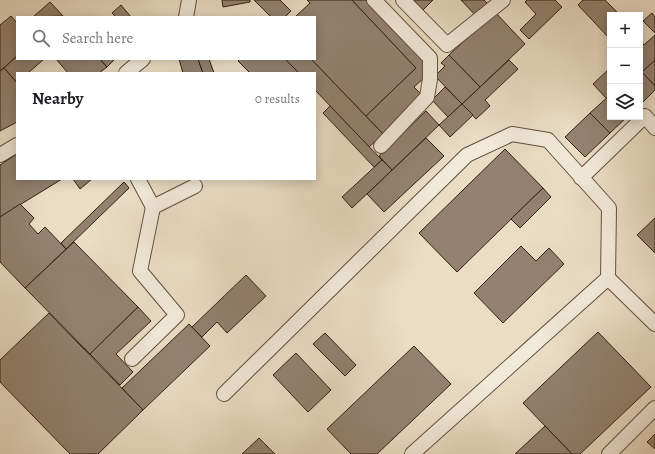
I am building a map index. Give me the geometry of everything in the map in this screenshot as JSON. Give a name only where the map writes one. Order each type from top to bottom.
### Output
[{"type":"lane","points":[[186,16],[189,0]]},
{"type":"lane","points":[[374,0],[430,58],[430,78],[427,98],[381,146]]},
{"type":"lane","points":[[403,0],[447,44],[503,0]]},
{"type":"lane","points":[[127,72],[142,60]]},
{"type":"lane","points":[[581,178],[645,116],[655,128]]},
{"type":"lane","points":[[224,394],[467,155],[512,134],[548,140],[609,208],[608,278],[655,324]]},
{"type":"lane","points":[[0,155],[16,146]]},
{"type":"lane","points":[[132,359],[177,315],[140,271],[153,207],[139,180]]},
{"type":"lane","points":[[153,207],[195,186]]},
{"type":"lane","points":[[412,454],[608,278]]},
{"type":"lane","points":[[609,454],[655,408]]},
{"type":"building","points":[[222,0],[250,0],[250,2],[223,7]]},
{"type":"building","points":[[254,0],[280,0],[291,11],[286,16],[270,16]]},
{"type":"building","points":[[307,0],[352,0],[416,68],[366,116],[312,60],[316,60],[316,16],[296,16],[310,3]]},
{"type":"building","points":[[352,0],[367,0],[424,60],[425,77],[414,87],[423,96],[383,134],[366,116],[416,68]]},
{"type":"building","points":[[412,0],[433,0],[422,11]]},
{"type":"building","points":[[461,0],[484,0],[489,5],[477,17]]},
{"type":"building","points":[[527,0],[555,0],[562,7],[529,39],[520,30],[536,14],[525,2]]},
{"type":"building","points":[[583,0],[605,0],[617,12],[607,12],[607,36],[578,5]]},
{"type":"building","points":[[50,2],[63,16],[34,16]]},
{"type":"building","points":[[121,5],[130,16],[115,16],[112,13]]},
{"type":"building","points":[[495,12],[525,44],[480,87],[449,55]]},
{"type":"building","points":[[652,13],[655,17],[655,33],[643,21]]},
{"type":"building","points":[[11,16],[16,22],[16,57],[0,71],[0,25]]},
{"type":"building","points":[[655,35],[655,60],[643,71],[643,44],[644,45]]},
{"type":"building","points":[[449,55],[480,87],[462,104],[435,76],[445,66],[441,63]]},
{"type":"building","points":[[16,57],[16,60],[43,60],[29,72],[16,72],[16,82],[4,68]]},
{"type":"building","points":[[57,60],[101,60],[107,67],[100,72],[67,72]]},
{"type":"building","points":[[101,60],[114,60],[107,67]]},
{"type":"building","points":[[179,60],[198,60],[203,72],[183,72]]},
{"type":"building","points":[[198,60],[209,60],[214,72],[203,72]]},
{"type":"building","points":[[286,60],[298,72],[249,72],[238,61]]},
{"type":"building","points":[[286,60],[312,60],[383,134],[369,147],[316,91],[316,72],[298,72]]},
{"type":"building","points":[[509,60],[518,69],[485,100],[490,106],[476,119],[462,104]]},
{"type":"building","points":[[655,60],[655,86],[643,73],[643,71]]},
{"type":"building","points":[[4,68],[16,82],[16,123],[0,131],[0,71]]},
{"type":"building","points":[[607,71],[607,97],[606,98],[593,84]]},
{"type":"building","points":[[643,73],[655,86],[655,90],[643,102]]},
{"type":"building","points":[[445,87],[462,104],[448,117],[432,100]]},
{"type":"building","points":[[607,98],[607,120],[624,120],[610,133],[590,113]]},
{"type":"building","points":[[462,104],[473,115],[450,137],[439,125]]},
{"type":"building","points":[[330,106],[382,160],[374,167],[323,113]]},
{"type":"building","points":[[426,111],[439,125],[392,170],[379,156]]},
{"type":"building","points":[[590,113],[610,133],[585,157],[565,137]]},
{"type":"building","points":[[426,138],[444,156],[384,212],[367,194]]},
{"type":"building","points":[[505,149],[543,188],[457,272],[419,233]]},
{"type":"building","points":[[16,155],[16,180],[60,180],[0,217],[0,165]]},
{"type":"building","points":[[382,160],[392,170],[352,208],[342,197]]},
{"type":"building","points":[[74,180],[91,180],[80,189]]},
{"type":"building","points":[[124,182],[129,188],[66,249],[61,243]]},
{"type":"building","points":[[543,188],[551,197],[520,228],[511,219]]},
{"type":"building","points":[[20,204],[34,218],[29,224],[38,234],[45,227],[66,249],[25,288],[0,262],[0,217]]},
{"type":"building","points":[[655,218],[655,253],[637,235]]},
{"type":"building","points":[[74,242],[138,307],[90,354],[25,288]]},
{"type":"building","points":[[521,246],[536,261],[549,248],[564,264],[503,323],[474,293]]},
{"type":"building","points":[[246,275],[266,296],[227,333],[217,322],[202,337],[192,327]]},
{"type":"building","points":[[138,307],[151,321],[116,354],[133,372],[120,385],[90,354]]},
{"type":"building","points":[[49,313],[143,410],[98,454],[70,454],[0,382],[0,360]]},
{"type":"building","points":[[189,324],[210,346],[143,410],[122,388]]},
{"type":"building","points":[[598,332],[651,387],[580,454],[572,454],[523,403]]},
{"type":"building","points":[[325,333],[356,365],[345,376],[313,344]]},
{"type":"building","points":[[414,346],[451,384],[377,454],[351,454],[327,429]]},
{"type":"building","points":[[296,353],[331,390],[308,412],[273,375]]},
{"type":"building","points":[[545,426],[572,454],[515,454]]},
{"type":"building","points":[[655,434],[655,449],[647,442]]},
{"type":"building","points":[[259,438],[275,454],[242,454]]}]
